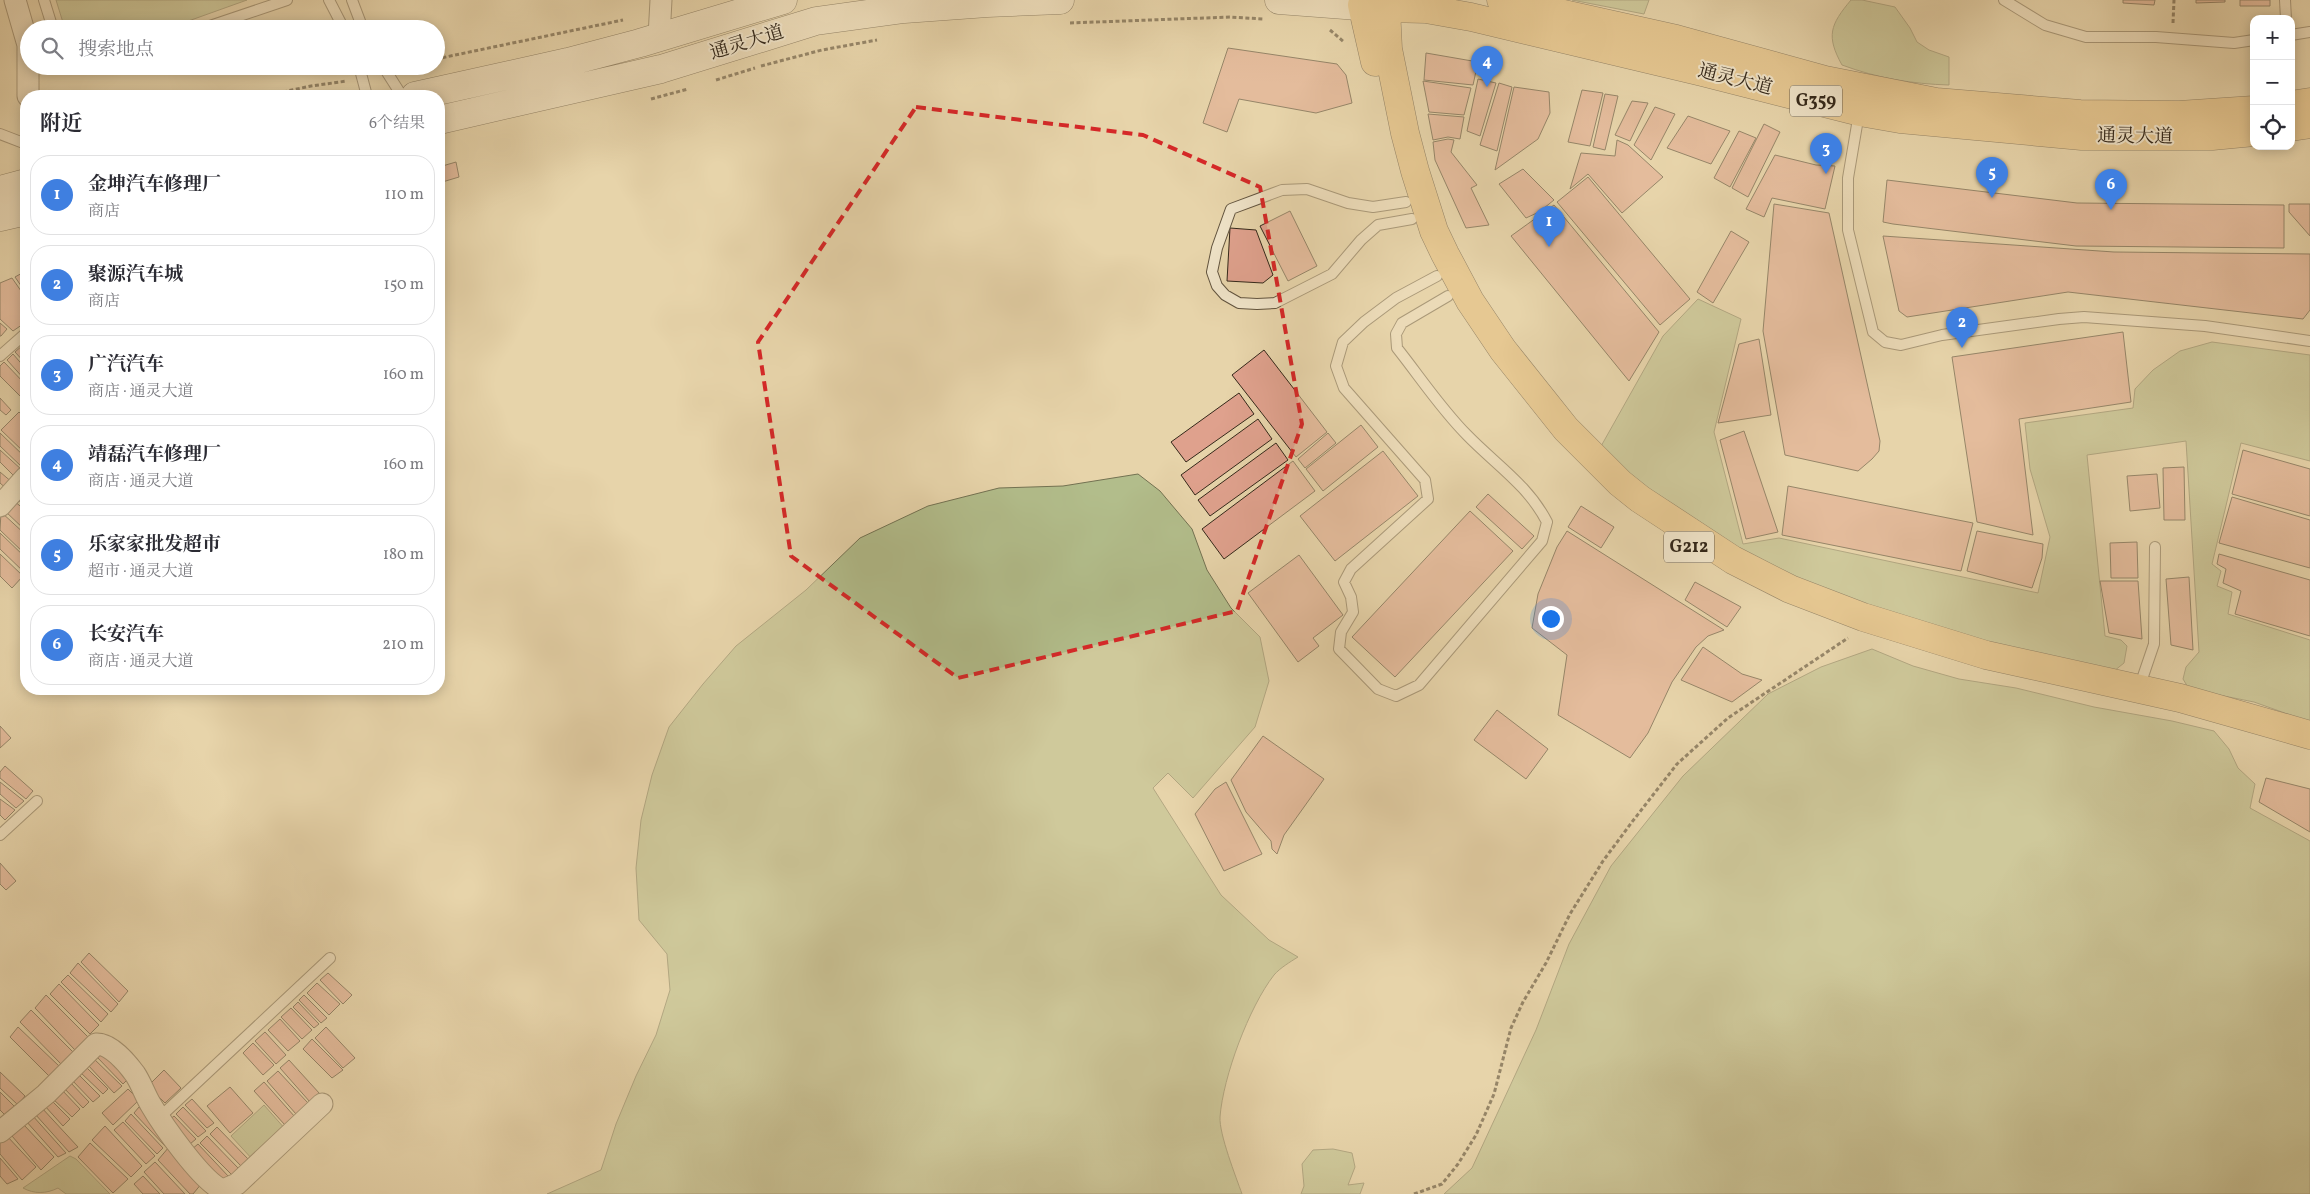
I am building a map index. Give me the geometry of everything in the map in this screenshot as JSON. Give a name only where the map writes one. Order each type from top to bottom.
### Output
[{"type":"highway","name":"通灵大道","points":[[1501,0],[1676,39],[1825,80],[1936,102],[2080,114],[2179,115],[2250,110]]},
{"type":"highway","name":"通灵大道","points":[[1374,3],[1472,17],[1860,112],[1900,120],[1962,127],[2082,136],[2212,136],[2250,132]]},
{"type":"highway","name":"G212","points":[[1374,3],[1397,177],[1425,254],[1474,336],[1531,415],[1574,463],[1600,485],[1684,544],[1748,584],[1812,613],[1857,630],[1976,666],[2170,710],[2310,748]]},
{"type":"highway","name":"G212","points":[[1374,3],[1388,50],[1415,171],[1434,232],[1445,254],[1470,301],[1502,350],[1566,430],[1620,483],[1710,546],[1790,589],[1815,600],[1986,655],[2180,698],[2310,735]]},
{"type":"highway","points":[[2295,104],[2310,102]]},
{"type":"highway","points":[[2295,126],[2310,124]]},
{"type":"main road","name":"通灵大道","points":[[442,90],[568,62],[660,16],[783,0]]},
{"type":"main road","name":"通灵大道","points":[[1272,10],[1374,3]]},
{"type":"main road","name":"通灵大道","points":[[445,119],[661,69],[816,21],[904,10],[1064,12]]},
{"type":"main road","points":[[0,190],[20,185]]},
{"type":"main road","points":[[0,217],[20,212]]},
{"type":"street","points":[[15,0],[21,20]]},
{"type":"street","points":[[28,75],[28,90]]},
{"type":"street","points":[[0,506],[20,484]]},
{"type":"street","points":[[0,1132],[46,1094],[96,1044],[107,1046],[135,1075],[159,1118],[210,1182],[223,1190],[237,1184],[322,1104]]},
{"type":"lane","points":[[44,0],[50,20]]},
{"type":"lane","points":[[226,20],[276,2],[287,0]]},
{"type":"lane","points":[[329,0],[339,20]]},
{"type":"lane","points":[[352,0],[360,20]]},
{"type":"lane","points":[[2004,0],[2045,25],[2086,37],[2172,38],[2234,43],[2250,41]]},
{"type":"lane","points":[[2285,0],[2286,15]]},
{"type":"lane","points":[[2295,34],[2310,32]]},
{"type":"lane","points":[[363,75],[366,90]]},
{"type":"lane","points":[[389,75],[398,90]]},
{"type":"lane","points":[[1860,112],[1848,178],[1848,230],[1873,332],[1885,342],[1901,345],[1942,335],[2084,317],[2206,326],[2310,341]]},
{"type":"lane","points":[[0,134],[20,142]]},
{"type":"lane","points":[[1307,189],[1348,203],[1409,211],[1378,225],[1361,240],[1332,274],[1274,303],[1239,303],[1224,295],[1217,286],[1212,272],[1217,248],[1230,209],[1282,190],[1307,189]]},
{"type":"lane","points":[[1443,286],[1402,324],[1396,334],[1397,348],[1466,435],[1522,485],[1538,503],[1547,522],[1542,541],[1419,685],[1396,696],[1378,689],[1339,649],[1341,632],[1353,612],[1351,597],[1344,582],[1351,569],[1428,499],[1425,480],[1344,388],[1336,366],[1343,342],[1364,322],[1396,298],[1443,286]]},
{"type":"lane","points":[[0,356],[20,338]]},
{"type":"lane","points":[[2138,690],[2154,644],[2155,547]]},
{"type":"lane","points":[[0,835],[37,801]]},
{"type":"lane","points":[[159,1118],[330,958]]},
{"type":"path","points":[[2172,38],[2174,0]]},
{"type":"path","points":[[1064,12],[1230,17],[1272,10]]},
{"type":"path","points":[[445,57],[660,16]]},
{"type":"path","points":[[1326,28],[1346,43]]},
{"type":"path","points":[[712,81],[822,50],[885,38]]},
{"type":"path","points":[[297,90],[364,78]]},
{"type":"path","points":[[643,100],[694,87]]},
{"type":"path","points":[[1414,1194],[1442,1184],[1476,1136],[1494,1094],[1511,1028],[1570,914],[1603,861],[1677,764],[1714,730],[1757,697],[1842,643],[1857,630]]},
{"type":"highlighted area","points":[[916,107],[1143,135],[1260,187],[1302,424],[1237,611],[958,678],[791,556],[758,342]]},
{"type":"green space","points":[[56,0],[247,0],[191,20],[62,20]]},
{"type":"green space","points":[[1572,0],[1649,0],[1644,14]]},
{"type":"green space","points":[[1851,0],[1862,0],[1895,7],[1910,28],[1917,42],[1929,50],[1949,57],[1949,85],[1895,80],[1842,65],[1832,38],[1838,17]]},
{"type":"green space","points":[[1698,299],[1741,319],[1714,432],[1743,544],[1779,538],[2038,593],[2050,537],[2030,469],[2025,423],[2133,408],[2135,389],[2153,370],[2180,351],[2212,342],[2310,355],[2310,461],[2241,443],[2212,564],[2221,571],[2217,586],[2232,592],[2228,614],[2310,640],[2310,722],[2254,702],[2189,689],[2183,679],[2186,667],[2199,652],[2186,441],[2087,455],[2105,636],[2121,640],[2127,646],[2124,663],[2114,671],[1999,645],[1878,611],[1752,559],[1643,486],[1600,448],[1663,336]]},
{"type":"green space","points":[[1138,474],[1160,491],[1192,529],[1207,570],[1231,608],[1260,637],[1269,681],[1255,727],[1193,798],[1168,773],[1153,788],[1221,895],[1269,940],[1298,957],[1276,972],[1255,1005],[1239,1043],[1226,1082],[1220,1124],[1228,1156],[1242,1194],[547,1194],[601,1170],[616,1124],[656,1035],[670,990],[667,954],[639,920],[636,868],[641,820],[652,775],[669,727],[703,684],[736,646],[806,590],[860,538],[928,506],[999,488],[1063,486]]},
{"type":"green space","points":[[1872,649],[1913,666],[1959,679],[2016,688],[2094,707],[2172,721],[2214,731],[2229,749],[2238,768],[2255,784],[2250,808],[2310,841],[2310,1194],[1444,1194],[1472,1168],[1536,1030],[1569,944],[1611,866],[1683,776],[1768,694],[1821,667]]},
{"type":"green space","points":[[264,1105],[286,1130],[253,1160],[231,1136]]},
{"type":"green space","points":[[1333,1149],[1352,1153],[1355,1167],[1348,1185],[1364,1183],[1360,1194],[1301,1194],[1304,1186],[1302,1164],[1313,1150]]},
{"type":"green space","points":[[70,1156],[76,1159],[110,1194],[66,1194],[58,1188],[45,1192],[36,1192],[23,1188]]},
{"type":"building","points":[[2123,0],[2155,0],[2154,5],[2123,3]]},
{"type":"building","points":[[2196,0],[2225,0],[2225,2],[2196,3]]},
{"type":"building","points":[[2240,0],[2270,0],[2270,6],[2240,6]]},
{"type":"building","points":[[1228,48],[1337,64],[1346,75],[1352,103],[1316,113],[1239,99],[1227,132],[1203,123]]},
{"type":"building","points":[[1426,53],[1478,62],[1473,85],[1424,80]]},
{"type":"building","points":[[1478,79],[1496,83],[1480,136],[1467,131]]},
{"type":"building","points":[[1423,81],[1471,88],[1464,115],[1429,112]]},
{"type":"building","points":[[1499,83],[1512,87],[1497,151],[1480,145]]},
{"type":"building","points":[[1514,87],[1549,92],[1550,113],[1538,139],[1495,170]]},
{"type":"building","points":[[1582,90],[1603,93],[1590,146],[1568,142]]},
{"type":"building","points":[[1605,94],[1618,96],[1605,150],[1593,147]]},
{"type":"building","points":[[1632,101],[1648,103],[1630,141],[1615,135]]},
{"type":"building","points":[[1655,107],[1675,114],[1651,160],[1634,145]]},
{"type":"building","points":[[1428,114],[1464,117],[1460,139],[1448,137],[1433,140]]},
{"type":"building","points":[[1688,116],[1730,131],[1711,164],[1667,148]]},
{"type":"building","points":[[1764,124],[1780,132],[1748,197],[1732,188]]},
{"type":"building","points":[[1739,131],[1756,138],[1730,187],[1714,178]]},
{"type":"building","points":[[1448,139],[1454,140],[1451,152],[1477,185],[1471,188],[1489,225],[1466,228],[1435,160],[1433,142]]},
{"type":"building","points":[[1617,140],[1628,145],[1663,177],[1622,213],[1588,174],[1570,189],[1581,153],[1615,156]]},
{"type":"building","points":[[1775,155],[1816,165],[1835,166],[1825,209],[1772,198],[1764,217],[1746,209]]},
{"type":"building","points":[[456,162],[459,177],[445,181],[445,165]]},
{"type":"building","points":[[1523,169],[1554,200],[1539,212],[1526,218],[1499,184]]},
{"type":"building","points":[[1588,177],[1690,299],[1660,325],[1557,202]]},
{"type":"building","points":[[1887,180],[2077,203],[2284,205],[2284,248],[2076,246],[1893,224],[1883,222]]},
{"type":"building","points":[[1774,204],[1829,213],[1880,441],[1879,451],[1858,471],[1785,455],[1763,331]]},
{"type":"building","points":[[2289,204],[2310,204],[2310,236],[2289,212]]},
{"type":"building","points":[[1554,205],[1659,332],[1629,381],[1511,236]]},
{"type":"building","points":[[1290,211],[1317,266],[1288,281],[1260,226]]},
{"type":"building","points":[[1230,228],[1256,230],[1273,275],[1263,283],[1227,281]]},
{"type":"building","points":[[1731,231],[1749,242],[1713,303],[1697,292]]},
{"type":"building","points":[[1883,236],[2114,252],[2310,254],[2310,310],[2303,319],[2068,292],[1907,317],[1899,311]]},
{"type":"building","points":[[20,274],[20,284],[15,277]]},
{"type":"building","points":[[12,278],[20,289],[20,326],[13,331],[0,319],[0,283]]},
{"type":"building","points":[[0,323],[7,329],[1,336],[0,336]]},
{"type":"building","points":[[2123,332],[2131,402],[2019,419],[2033,535],[1977,522],[1952,357]]},
{"type":"building","points":[[1759,339],[1771,415],[1718,423],[1739,344]]},
{"type":"building","points":[[20,348],[20,357],[15,352]]},
{"type":"building","points":[[1264,350],[1327,432],[1296,457],[1232,375]]},
{"type":"building","points":[[13,354],[20,362],[20,374],[7,360]]},
{"type":"building","points":[[4,362],[20,379],[20,396],[0,376],[0,366]]},
{"type":"building","points":[[1239,393],[1254,414],[1186,462],[1171,442]]},
{"type":"building","points":[[0,398],[11,410],[6,415],[0,410]]},
{"type":"building","points":[[19,412],[20,448],[1,430]]},
{"type":"building","points":[[1258,419],[1272,439],[1195,495],[1181,475]]},
{"type":"building","points":[[1361,425],[1378,447],[1323,491],[1306,469]]},
{"type":"building","points":[[1744,431],[1778,532],[1746,539],[1720,440]]},
{"type":"building","points":[[0,433],[20,452],[20,465],[0,446]]},
{"type":"building","points":[[1328,433],[1336,443],[1305,468],[1298,459]]},
{"type":"building","points":[[1276,443],[1288,460],[1210,516],[1198,500]]},
{"type":"building","points":[[0,450],[20,468],[20,472],[15,477],[0,462]]},
{"type":"building","points":[[2243,450],[2310,469],[2310,516],[2232,494]]},
{"type":"building","points":[[1383,451],[1418,496],[1335,561],[1300,516]]},
{"type":"building","points":[[1293,461],[1315,491],[1224,559],[1202,529]]},
{"type":"building","points":[[2184,467],[2185,520],[2164,520],[2163,468]]},
{"type":"building","points":[[0,472],[13,483],[8,490],[0,483]]},
{"type":"building","points":[[2157,474],[2160,508],[2130,511],[2127,476]]},
{"type":"building","points":[[1788,486],[1973,523],[1961,571],[1782,535]]},
{"type":"building","points":[[20,494],[20,502],[16,498]]},
{"type":"building","points":[[1488,494],[1534,536],[1522,549],[1476,507]]},
{"type":"building","points":[[2232,497],[2310,520],[2310,568],[2219,543]]},
{"type":"building","points":[[13,500],[20,506],[20,525],[4,510]]},
{"type":"building","points":[[1581,506],[1614,527],[1601,548],[1568,527]]},
{"type":"building","points":[[1470,511],[1513,551],[1395,677],[1352,637]]},
{"type":"building","points":[[1,512],[20,529],[20,549],[0,530]]},
{"type":"building","points":[[1567,531],[1724,630],[1708,636],[1696,647],[1672,682],[1648,733],[1630,758],[1558,715],[1567,655],[1532,628],[1538,594],[1557,547]]},
{"type":"building","points":[[1977,531],[2043,544],[2042,558],[2032,588],[1967,571]]},
{"type":"building","points":[[0,533],[20,552],[20,568],[0,549]]},
{"type":"building","points":[[2137,542],[2138,578],[2111,578],[2110,543]]},
{"type":"building","points":[[0,554],[20,573],[20,579],[12,588],[0,576]]},
{"type":"building","points":[[2219,554],[2310,580],[2310,636],[2235,614],[2241,591],[2223,583],[2226,569],[2217,564]]},
{"type":"building","points":[[1299,555],[1343,615],[1313,638],[1319,646],[1298,662],[1248,593]]},
{"type":"building","points":[[2189,577],[2193,650],[2171,645],[2166,579]]},
{"type":"building","points":[[2100,581],[2138,581],[2142,639],[2109,633]]},
{"type":"building","points":[[1695,582],[1741,607],[1727,627],[1685,600]]},
{"type":"building","points":[[1703,647],[1742,674],[1762,680],[1732,702],[1681,680]]},
{"type":"building","points":[[1497,710],[1548,749],[1526,779],[1474,740]]},
{"type":"building","points":[[0,726],[11,738],[0,748]]},
{"type":"building","points":[[1263,736],[1324,779],[1284,835],[1277,854],[1272,849],[1271,841],[1246,812],[1231,780]]},
{"type":"building","points":[[5,766],[33,791],[26,799],[0,778],[0,772]]},
{"type":"building","points":[[2266,778],[2310,789],[2310,832],[2259,802]]},
{"type":"building","points":[[0,782],[24,801],[16,808],[0,794]]},
{"type":"building","points":[[1226,782],[1262,854],[1224,871],[1195,814],[1215,789]]},
{"type":"building","points":[[0,799],[15,810],[5,820],[0,815]]},
{"type":"building","points":[[0,863],[16,881],[6,890],[0,884]]},
{"type":"building","points":[[89,953],[128,991],[119,1002],[81,962]]},
{"type":"building","points":[[78,963],[118,1004],[111,1012],[70,973]]},
{"type":"building","points":[[328,973],[352,995],[343,1004],[320,980]]},
{"type":"building","points":[[68,975],[108,1014],[101,1022],[61,982]]},
{"type":"building","points":[[317,983],[340,1004],[329,1015],[307,993]]},
{"type":"building","points":[[59,984],[99,1025],[90,1034],[50,994]]},
{"type":"building","points":[[46,995],[88,1037],[75,1050],[35,1008]]},
{"type":"building","points":[[304,995],[327,1018],[321,1023],[299,1000]]},
{"type":"building","points":[[298,1002],[319,1024],[314,1028],[293,1007]]},
{"type":"building","points":[[291,1008],[312,1030],[302,1039],[281,1017]]},
{"type":"building","points":[[31,1010],[73,1052],[61,1064],[20,1022]]},
{"type":"building","points":[[280,1019],[300,1041],[288,1051],[268,1030]]},
{"type":"building","points":[[18,1027],[59,1066],[49,1076],[10,1037]]},
{"type":"building","points":[[326,1027],[355,1058],[343,1068],[315,1038]]},
{"type":"building","points":[[265,1032],[286,1055],[276,1064],[255,1041]]},
{"type":"building","points":[[312,1039],[343,1070],[332,1078],[303,1049]]},
{"type":"building","points":[[253,1043],[274,1065],[263,1075],[243,1053]]},
{"type":"building","points":[[101,1051],[129,1078],[123,1084],[96,1056]]},
{"type":"building","points":[[93,1058],[122,1086],[114,1093],[87,1064]]},
{"type":"building","points":[[289,1060],[320,1094],[310,1102],[280,1068]]},
{"type":"building","points":[[84,1065],[108,1089],[103,1094],[79,1071]]},
{"type":"building","points":[[164,1070],[181,1088],[165,1103],[148,1086]]},
{"type":"building","points":[[278,1071],[308,1103],[296,1114],[267,1081]]},
{"type":"building","points":[[0,1072],[25,1096],[18,1105],[0,1088]]},
{"type":"building","points":[[77,1073],[100,1096],[93,1102],[71,1079]]},
{"type":"building","points":[[69,1081],[89,1102],[83,1108],[63,1087]]},
{"type":"building","points":[[264,1082],[295,1117],[285,1125],[254,1091]]},
{"type":"building","points":[[230,1087],[253,1113],[230,1133],[207,1106]]},
{"type":"building","points":[[61,1089],[80,1109],[72,1117],[52,1098]]},
{"type":"building","points":[[128,1089],[139,1100],[113,1125],[102,1113]]},
{"type":"building","points":[[0,1092],[15,1107],[6,1116],[0,1110]]},
{"type":"building","points":[[50,1099],[70,1119],[63,1126],[44,1105]]},
{"type":"building","points":[[192,1099],[214,1123],[207,1128],[185,1105]]},
{"type":"building","points":[[41,1107],[78,1147],[69,1152],[35,1114]]},
{"type":"building","points":[[139,1107],[170,1141],[165,1146],[134,1113]]},
{"type":"building","points":[[183,1107],[206,1131],[198,1137],[176,1114]]},
{"type":"building","points":[[131,1114],[163,1148],[157,1154],[125,1121]]},
{"type":"building","points":[[32,1115],[66,1153],[58,1157],[26,1121]]},
{"type":"building","points":[[174,1116],[196,1139],[190,1144],[168,1121]]},
{"type":"building","points":[[123,1122],[155,1156],[146,1164],[114,1130]]},
{"type":"building","points":[[24,1125],[54,1157],[41,1170],[12,1136]]},
{"type":"building","points":[[105,1126],[142,1166],[131,1177],[92,1140]]},
{"type":"building","points":[[217,1127],[249,1160],[242,1167],[210,1134]]},
{"type":"building","points":[[6,1135],[36,1167],[22,1180],[0,1154],[0,1140]]},
{"type":"building","points":[[207,1136],[239,1169],[232,1175],[200,1143]]},
{"type":"building","points":[[90,1143],[128,1179],[113,1193],[78,1157]]},
{"type":"building","points":[[198,1144],[229,1177],[222,1182],[191,1150]]},
{"type":"building","points":[[169,1147],[202,1183],[193,1194],[190,1194],[158,1160]]},
{"type":"building","points":[[0,1158],[18,1179],[7,1184],[0,1176]]},
{"type":"building","points":[[155,1162],[185,1194],[164,1194],[144,1172]]},
{"type":"building","points":[[143,1176],[160,1194],[143,1194],[134,1184]]},
{"type":"place","name":"靖磊汽车修理厂","points":[[1487,87]]},
{"type":"place","name":"广汽汽车","points":[[1826,174]]},
{"type":"place","name":"乐家家批发超市","points":[[1992,198]]},
{"type":"place","name":"长安汽车","points":[[2111,210]]},
{"type":"place","name":"金坤汽车修理厂","points":[[1549,247]]},
{"type":"place","name":"聚源汽车城","points":[[1962,348]]}]
